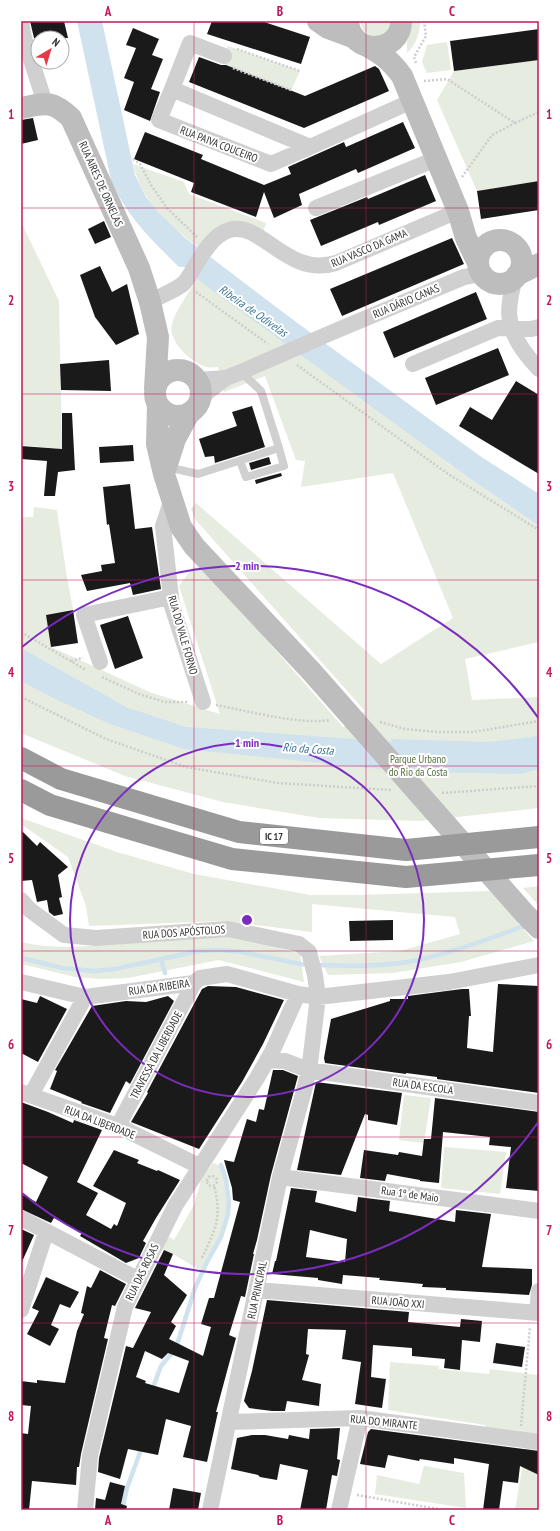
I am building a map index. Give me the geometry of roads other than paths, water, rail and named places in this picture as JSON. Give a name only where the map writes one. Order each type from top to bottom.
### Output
[{"type":"highway","name":"IC 17","points":[[21,758],[61,779],[239,832],[406,850],[539,837]]},
{"type":"highway","points":[[21,790],[50,805],[232,859],[406,877],[539,865]]},
{"type":"street","points":[[318,21],[334,31],[356,35],[381,46],[394,38],[399,32],[401,23]]},
{"type":"street","points":[[21,22],[22,39],[45,103],[21,108]]},
{"type":"street","points":[[401,23],[398,53],[410,73],[412,101],[454,202],[466,238],[480,268],[487,280],[499,284],[505,283],[539,264]]},
{"type":"street","points":[[356,35],[393,64],[410,73]]},
{"type":"street","name":"RUA PAIVA COUCEIRO","points":[[224,56],[190,43],[159,120],[271,164],[412,101]]},
{"type":"street","points":[[172,89],[310,147]]},
{"type":"street","name":"RUA AIRES DE ORNELAS","points":[[45,103],[60,107],[71,118],[139,268],[150,302]]},
{"type":"street","points":[[316,208],[436,158]]},
{"type":"street","points":[[454,202],[472,224],[485,232],[523,250],[539,254]]},
{"type":"street","name":"RUA VASCO DA GAMA","points":[[150,302],[188,277],[214,240],[222,233],[230,230],[239,229],[254,235],[289,258],[300,263],[313,266],[326,266],[454,202]]},
{"type":"street","points":[[480,268],[481,251],[490,243],[506,241],[514,246],[521,257],[520,269],[516,276],[509,299],[511,328],[520,344],[539,369]]},
{"type":"street","name":"RUA DÁRIO CANAS","points":[[192,390],[242,372],[464,277],[480,268]]},
{"type":"street","points":[[150,302],[158,337],[157,444],[165,470],[171,502],[180,528],[194,546],[314,674],[524,913],[539,928]]},
{"type":"street","points":[[413,364],[498,328],[531,329],[539,327]]},
{"type":"street","points":[[158,337],[192,390]]},
{"type":"street","points":[[173,370],[192,390],[181,415],[172,415],[164,411],[157,397],[158,380],[164,374],[173,370]]},
{"type":"street","points":[[165,470],[192,390]]},
{"type":"street","name":"RUA DO VALE FORNO","points":[[171,502],[163,526],[172,606],[202,702]]},
{"type":"street","points":[[97,670],[84,615],[171,596]]},
{"type":"street","name":"RUA DOS APÓSTOLOS","points":[[21,900],[30,910],[64,935],[96,938],[228,929],[299,944],[309,952],[315,975],[318,997],[308,1070]]},
{"type":"street","name":"RUA DA RIBEIRA","points":[[21,982],[85,998],[194,983],[200,978],[227,974],[298,994],[318,997],[449,982],[539,965]]},
{"type":"street","name":"TRAVESSA DA LIBERDADE","points":[[118,1126],[194,983]]},
{"type":"street","name":"RUA DAS ROSAS","points":[[85,1510],[92,1448],[125,1307],[175,1206],[267,1060],[298,994]]},
{"type":"street","points":[[26,1094],[85,998]]},
{"type":"street","name":"RUA DA ESCOLA","points":[[267,1060],[285,1060],[308,1070],[539,1102]]},
{"type":"street","name":"RUA PRINCIPAL","points":[[210,1510],[280,1177],[305,1087],[308,1070]]},
{"type":"street","name":"RUA DA LIBERDADE","points":[[26,1094],[118,1126],[199,1166]]},
{"type":"street","name":"Rua 1º de Maio","points":[[280,1177],[539,1211]]},
{"type":"street","points":[[21,1218],[139,1280]]},
{"type":"street","points":[[21,1310],[46,1232]]},
{"type":"street","name":"RUA JOÃO XXI","points":[[256,1290],[536,1313]]},
{"type":"street","points":[[536,1313],[539,1291]]},
{"type":"street","points":[[339,1510],[360,1418]]},
{"type":"street","name":"RUA DO MIRANTE","points":[[229,1422],[360,1418],[539,1442]]},
{"type":"lane","points":[[240,460],[246,477],[284,466],[261,391],[242,372]]},
{"type":"lane","points":[[165,470],[198,474],[279,448]]},
{"type":"water","name":"Ribeira de Odivelas","points":[[77,21],[102,21],[135,175],[146,197],[160,214],[184,237],[296,322],[480,456],[539,494],[539,526],[469,478],[201,282],[197,278],[197,274],[188,267],[179,267],[149,236],[124,205],[111,180]]},
{"type":"water","points":[[21,648],[126,707],[186,727],[354,739],[381,769],[184,749],[110,724],[53,698],[21,681]]},
{"type":"water","points":[[539,736],[539,769],[521,774],[419,772],[390,739],[488,742]]},
{"type":"waterway","name":"Rio da Costa","points":[[330,752],[442,757]]},
{"type":"waterway","points":[[316,965],[367,966],[418,960],[483,941],[521,927],[527,927]]},
{"type":"waterway","points":[[21,958],[63,968],[94,971],[115,969],[198,951],[220,950],[242,952],[309,965]]},
{"type":"waterway","points":[[161,959],[165,973]]},
{"type":"waterway","points":[[152,1390],[161,1366],[176,1348],[195,1288],[221,1237],[228,1214],[229,1202],[226,1180],[221,1165]]},
{"type":"waterway","points":[[122,1510],[127,1488],[142,1447]]},
{"type":"park label","name":"Parque Urbano do Rio da Costa","points":[[418,765]]}]
